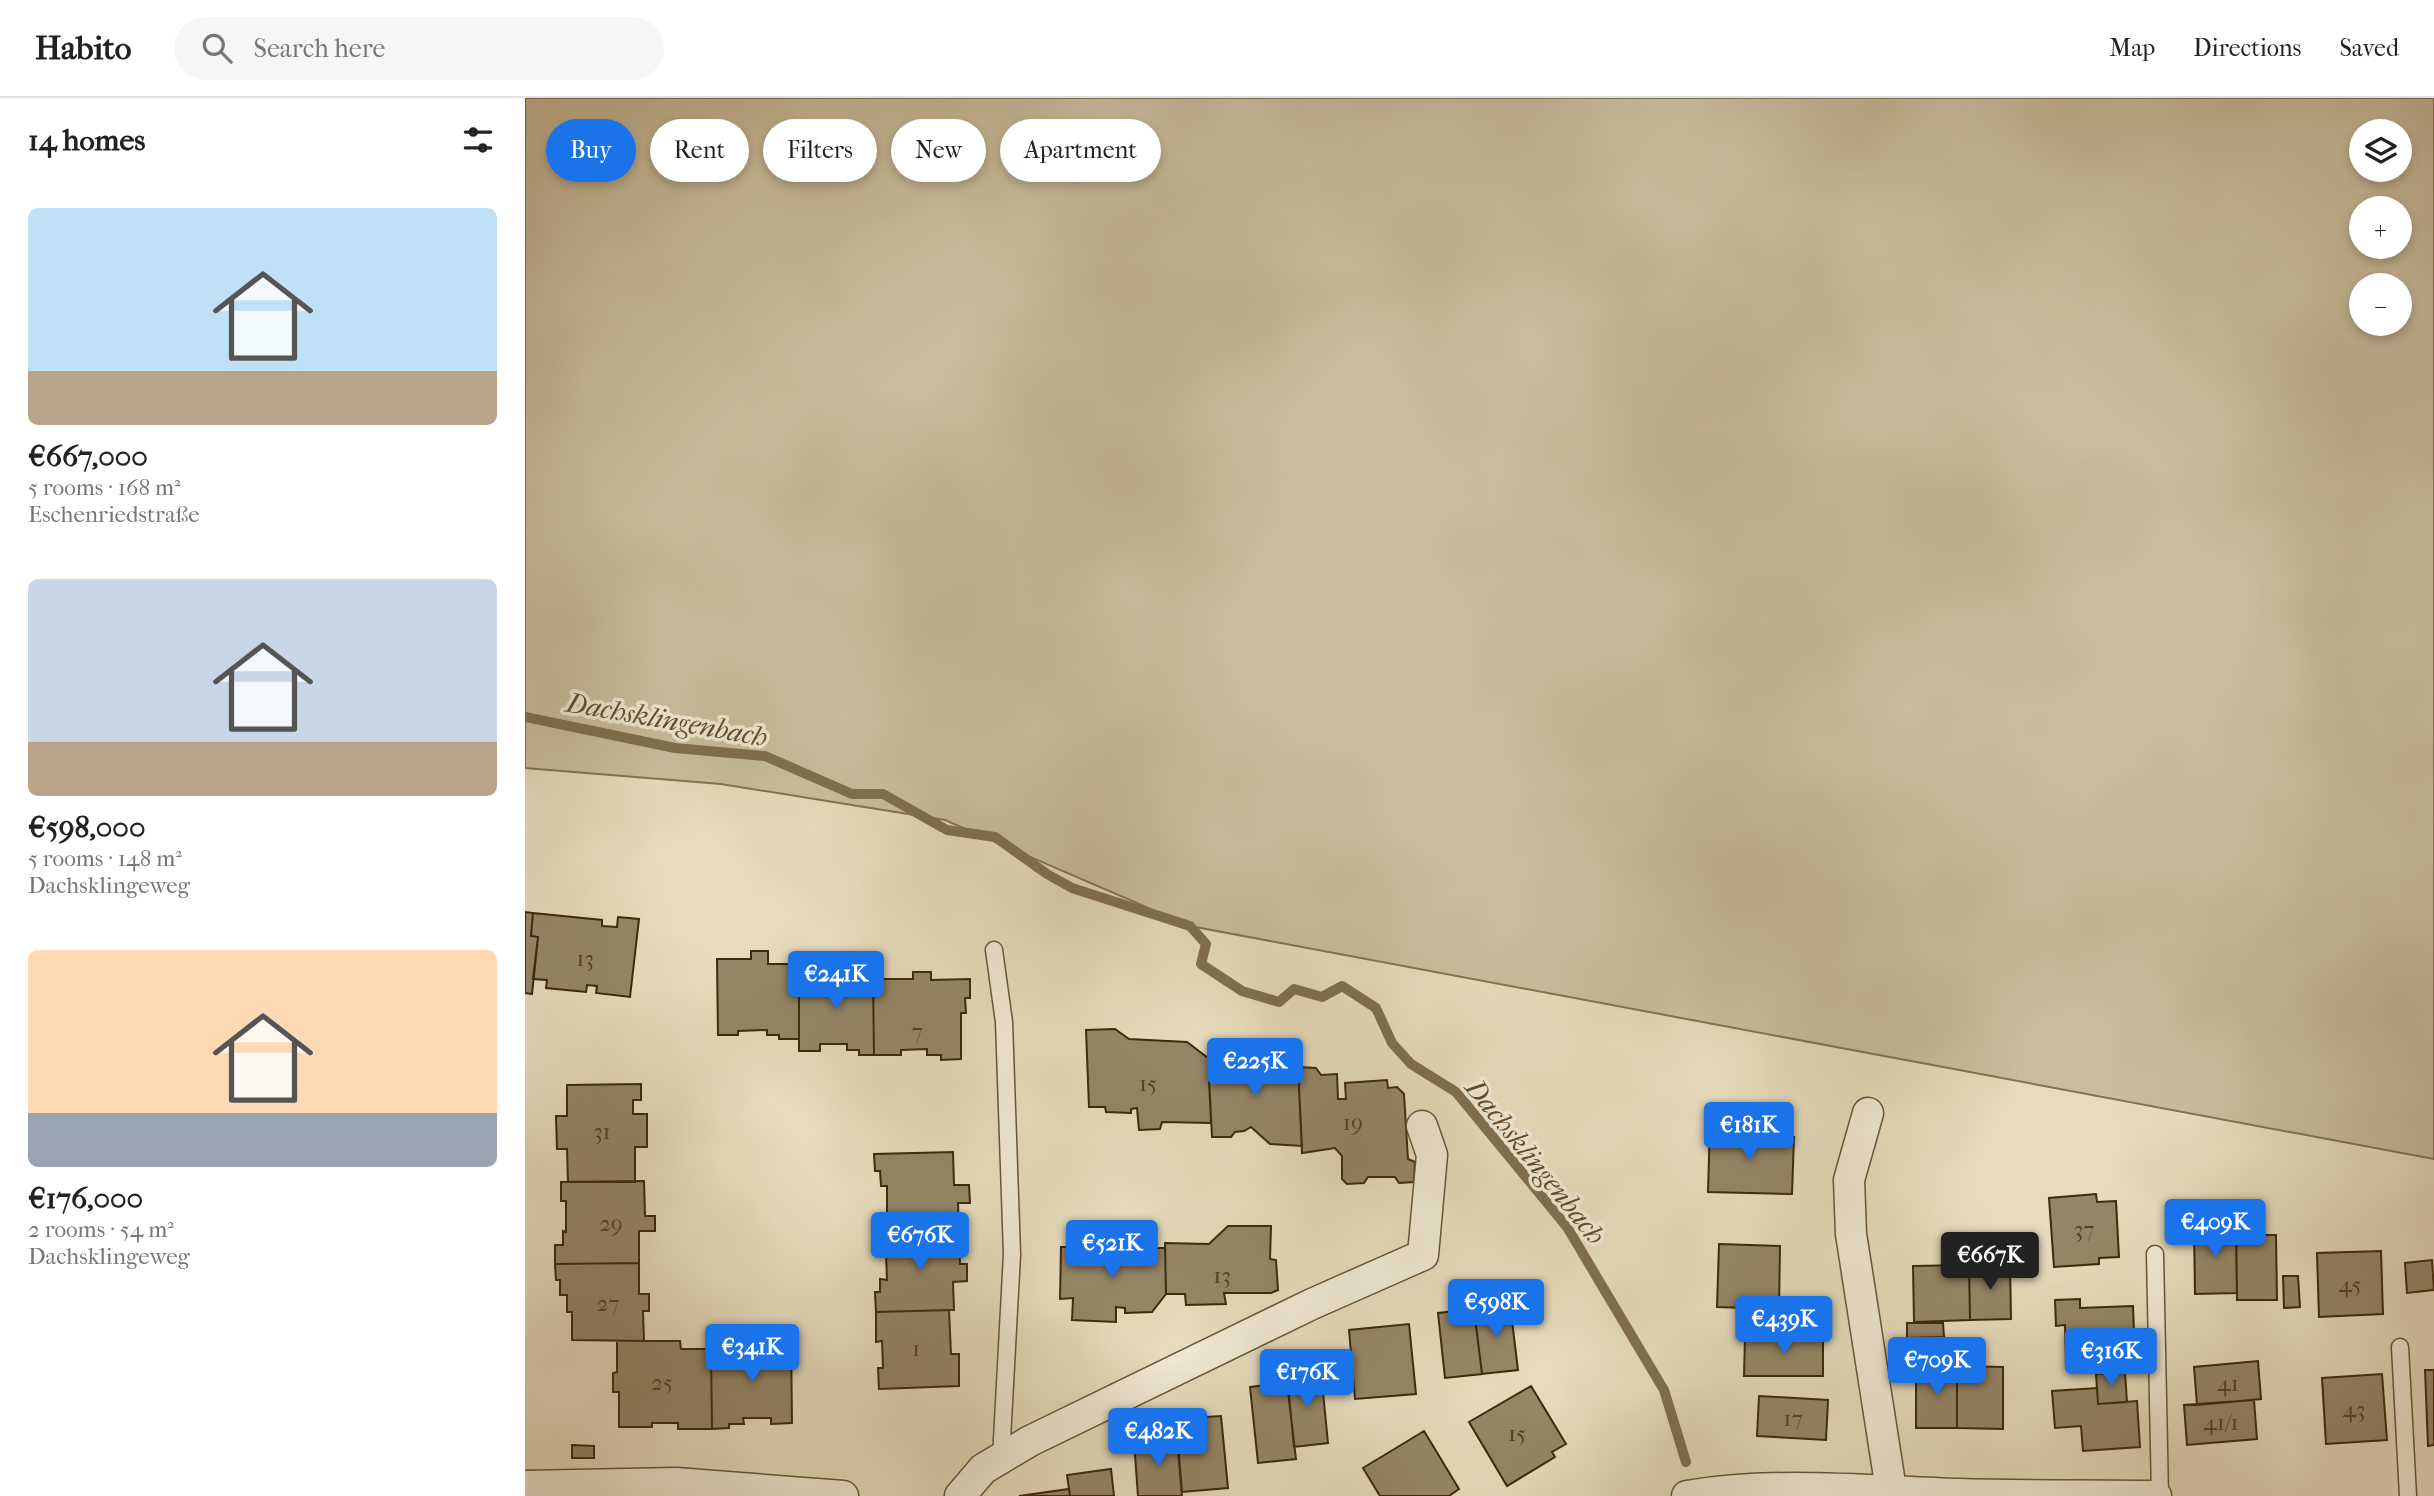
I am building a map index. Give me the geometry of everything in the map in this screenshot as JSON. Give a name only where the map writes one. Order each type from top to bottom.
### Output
[{"type":"street","points":[[1868,1112],[1849,1180],[1851,1234],[1892,1493]]},
{"type":"street","points":[[960,1496],[982,1469],[1030,1441],[1288,1316],[1423,1255],[1432,1155],[1422,1126]]},
{"type":"street","points":[[525,1486],[675,1483],[843,1496]]},
{"type":"street","points":[[1687,1496],[1713,1492],[1807,1489],[1892,1493],[2158,1496]]},
{"type":"lane","points":[[994,950],[1005,1022],[1012,1254],[1001,1458]]},
{"type":"lane","points":[[2155,1254],[2158,1496]]},
{"type":"lane","points":[[2400,1347],[2408,1496]]},
{"type":"shaded area","points":[[525,98],[2434,98],[2434,1159],[1190,926],[945,820],[721,784],[525,768]]},
{"type":"building","points":[[525,912],[533,913],[531,936],[538,937],[532,994],[525,993]]},
{"type":"building","points":[[533,913],[602,920],[602,926],[617,927],[618,917],[639,919],[630,997],[596,993],[597,986],[587,985],[586,992],[546,988],[547,980],[533,979],[538,937],[531,936]]},
{"type":"building","points":[[751,951],[768,951],[768,964],[799,964],[799,1039],[779,1039],[779,1035],[767,1035],[767,1030],[718,1035],[717,959],[751,959]]},
{"type":"building","points":[[851,966],[851,979],[873,979],[874,1055],[859,1055],[859,1050],[847,1050],[847,1044],[820,1044],[820,1051],[799,1051],[799,974],[832,974],[832,967]]},
{"type":"building","points":[[913,972],[931,972],[931,980],[970,979],[970,998],[965,998],[966,1013],[961,1013],[961,1059],[941,1060],[941,1055],[927,1055],[927,1049],[901,1050],[901,1055],[874,1055],[873,979],[913,979]]},
{"type":"building","points":[[1115,1029],[1129,1039],[1187,1042],[1208,1058],[1211,1123],[1162,1122],[1160,1129],[1139,1130],[1137,1108],[1131,1109],[1131,1113],[1106,1112],[1105,1107],[1089,1107],[1086,1030]]},
{"type":"building","points":[[1224,1051],[1238,1051],[1250,1060],[1289,1059],[1298,1067],[1302,1146],[1270,1144],[1251,1127],[1235,1132],[1231,1137],[1212,1137],[1208,1058],[1218,1057]]},
{"type":"building","points":[[1298,1067],[1316,1068],[1321,1075],[1337,1074],[1338,1099],[1346,1099],[1345,1083],[1387,1080],[1388,1088],[1397,1087],[1404,1094],[1408,1159],[1415,1162],[1414,1182],[1399,1183],[1395,1177],[1368,1177],[1364,1183],[1347,1184],[1342,1179],[1342,1156],[1335,1148],[1302,1153]]},
{"type":"building","points":[[641,1084],[641,1100],[633,1100],[633,1114],[647,1114],[647,1147],[635,1147],[635,1182],[568,1182],[567,1149],[557,1149],[556,1116],[567,1116],[567,1085]]},
{"type":"building","points":[[1710,1124],[1738,1124],[1737,1136],[1794,1137],[1792,1194],[1708,1192]]},
{"type":"building","points":[[953,1152],[954,1185],[969,1185],[970,1203],[958,1203],[959,1232],[884,1234],[883,1213],[887,1214],[887,1186],[881,1186],[880,1171],[875,1171],[874,1154]]},
{"type":"building","points":[[644,1181],[645,1216],[655,1216],[655,1231],[639,1231],[639,1263],[555,1264],[555,1245],[563,1245],[563,1231],[566,1232],[566,1201],[561,1201],[561,1182]]},
{"type":"building","points":[[2096,1194],[2097,1202],[2116,1201],[2119,1257],[2099,1258],[2099,1264],[2054,1267],[2049,1198]]},
{"type":"building","points":[[2236,1224],[2237,1293],[2195,1294],[2194,1225]]},
{"type":"building","points":[[1228,1226],[1271,1226],[1270,1259],[1276,1260],[1278,1290],[1271,1293],[1224,1293],[1226,1304],[1186,1305],[1185,1294],[1166,1294],[1165,1243],[1209,1244]]},
{"type":"building","points":[[959,1232],[960,1264],[967,1264],[967,1281],[953,1282],[954,1310],[876,1312],[875,1292],[880,1292],[880,1279],[887,1280],[886,1253],[881,1253],[880,1234]]},
{"type":"building","points":[[2236,1235],[2276,1235],[2277,1300],[2237,1300]]},
{"type":"building","points":[[1113,1237],[1120,1248],[1165,1248],[1166,1294],[1152,1312],[1125,1313],[1125,1308],[1116,1307],[1116,1322],[1072,1320],[1073,1298],[1060,1299],[1061,1247],[1106,1247],[1106,1242]]},
{"type":"building","points":[[1719,1244],[1780,1246],[1779,1309],[1717,1307]]},
{"type":"building","points":[[2381,1251],[2383,1314],[2319,1317],[2317,1253]]},
{"type":"building","points":[[2432,1260],[2434,1290],[2407,1293],[2405,1263]]},
{"type":"building","points":[[639,1263],[639,1294],[649,1294],[649,1311],[643,1311],[644,1341],[572,1340],[572,1312],[567,1312],[567,1295],[560,1295],[560,1280],[556,1280],[555,1264]]},
{"type":"building","points":[[2010,1264],[2011,1319],[1970,1320],[1969,1265]]},
{"type":"building","points":[[1969,1265],[1970,1320],[1914,1322],[1913,1266]]},
{"type":"building","points":[[2283,1276],[2298,1276],[2300,1307],[2284,1308]]},
{"type":"building","points":[[2080,1299],[2080,1308],[2133,1306],[2135,1362],[2066,1365],[2065,1325],[2056,1326],[2055,1300]]},
{"type":"building","points":[[1510,1304],[1518,1370],[1482,1374],[1474,1309]]},
{"type":"building","points":[[1474,1309],[1482,1374],[1445,1378],[1438,1313]]},
{"type":"building","points":[[949,1310],[951,1354],[959,1354],[959,1386],[879,1389],[878,1368],[883,1368],[882,1341],[876,1342],[876,1312]]},
{"type":"building","points":[[1907,1323],[1943,1323],[1944,1337],[1907,1338]]},
{"type":"building","points":[[1409,1324],[1416,1394],[1355,1399],[1349,1330]]},
{"type":"building","points":[[1745,1336],[1823,1337],[1823,1376],[1744,1376]]},
{"type":"building","points":[[756,1339],[791,1339],[792,1423],[771,1424],[771,1418],[743,1418],[744,1424],[729,1424],[729,1428],[712,1429],[711,1349],[742,1349],[742,1353],[757,1354]]},
{"type":"building","points":[[1910,1340],[1941,1340],[1941,1359],[1909,1358]]},
{"type":"building","points":[[617,1341],[680,1341],[681,1349],[711,1349],[712,1429],[678,1429],[678,1423],[652,1423],[652,1427],[619,1427],[619,1392],[613,1392],[613,1373],[617,1372]]},
{"type":"building","points":[[2258,1361],[2261,1399],[2197,1405],[2194,1367]]},
{"type":"building","points":[[1916,1366],[1957,1366],[1957,1428],[1916,1428]]},
{"type":"building","points":[[1957,1366],[2003,1367],[2003,1429],[1957,1428]]},
{"type":"building","points":[[2425,1370],[2434,1370],[2434,1445],[2428,1446]]},
{"type":"building","points":[[1321,1372],[1328,1443],[1294,1447],[1287,1375]]},
{"type":"building","points":[[2125,1372],[2127,1402],[2098,1404],[2096,1374]]},
{"type":"building","points":[[2382,1374],[2387,1440],[2326,1444],[2322,1378]]},
{"type":"building","points":[[1287,1383],[1296,1459],[1258,1463],[1250,1387]]},
{"type":"building","points":[[1531,1386],[1566,1444],[1552,1452],[1555,1457],[1507,1486],[1469,1422]]},
{"type":"building","points":[[2097,1388],[2098,1404],[2137,1401],[2140,1447],[2083,1451],[2081,1426],[2055,1428],[2052,1391]]},
{"type":"building","points":[[1759,1396],[1828,1400],[1826,1440],[1757,1436]]},
{"type":"building","points":[[2254,1400],[2257,1439],[2187,1445],[2184,1405]]},
{"type":"building","points":[[1221,1416],[1228,1488],[1182,1492],[1176,1419]]},
{"type":"building","points":[[1424,1431],[1459,1489],[1449,1496],[1380,1496],[1363,1468]]},
{"type":"building","points":[[1177,1438],[1182,1496],[1138,1496],[1134,1442]]},
{"type":"building","points":[[572,1445],[594,1446],[594,1458],[572,1458]]},
{"type":"building","points":[[1111,1469],[1114,1496],[1070,1496],[1067,1475]]},
{"type":"building","points":[[1069,1489],[1070,1496],[1019,1496]]},
{"type":"waterway","name":"Dachsklingenbach","points":[[525,717],[675,748],[765,756],[852,794],[883,794],[947,830],[995,837],[1047,874],[1072,888],[1190,926],[1206,944],[1201,964],[1242,991],[1279,1002],[1294,989],[1322,997],[1342,986],[1376,1008],[1392,1043],[1411,1064],[1456,1092],[1567,1227],[1664,1390],[1686,1462]]}]
